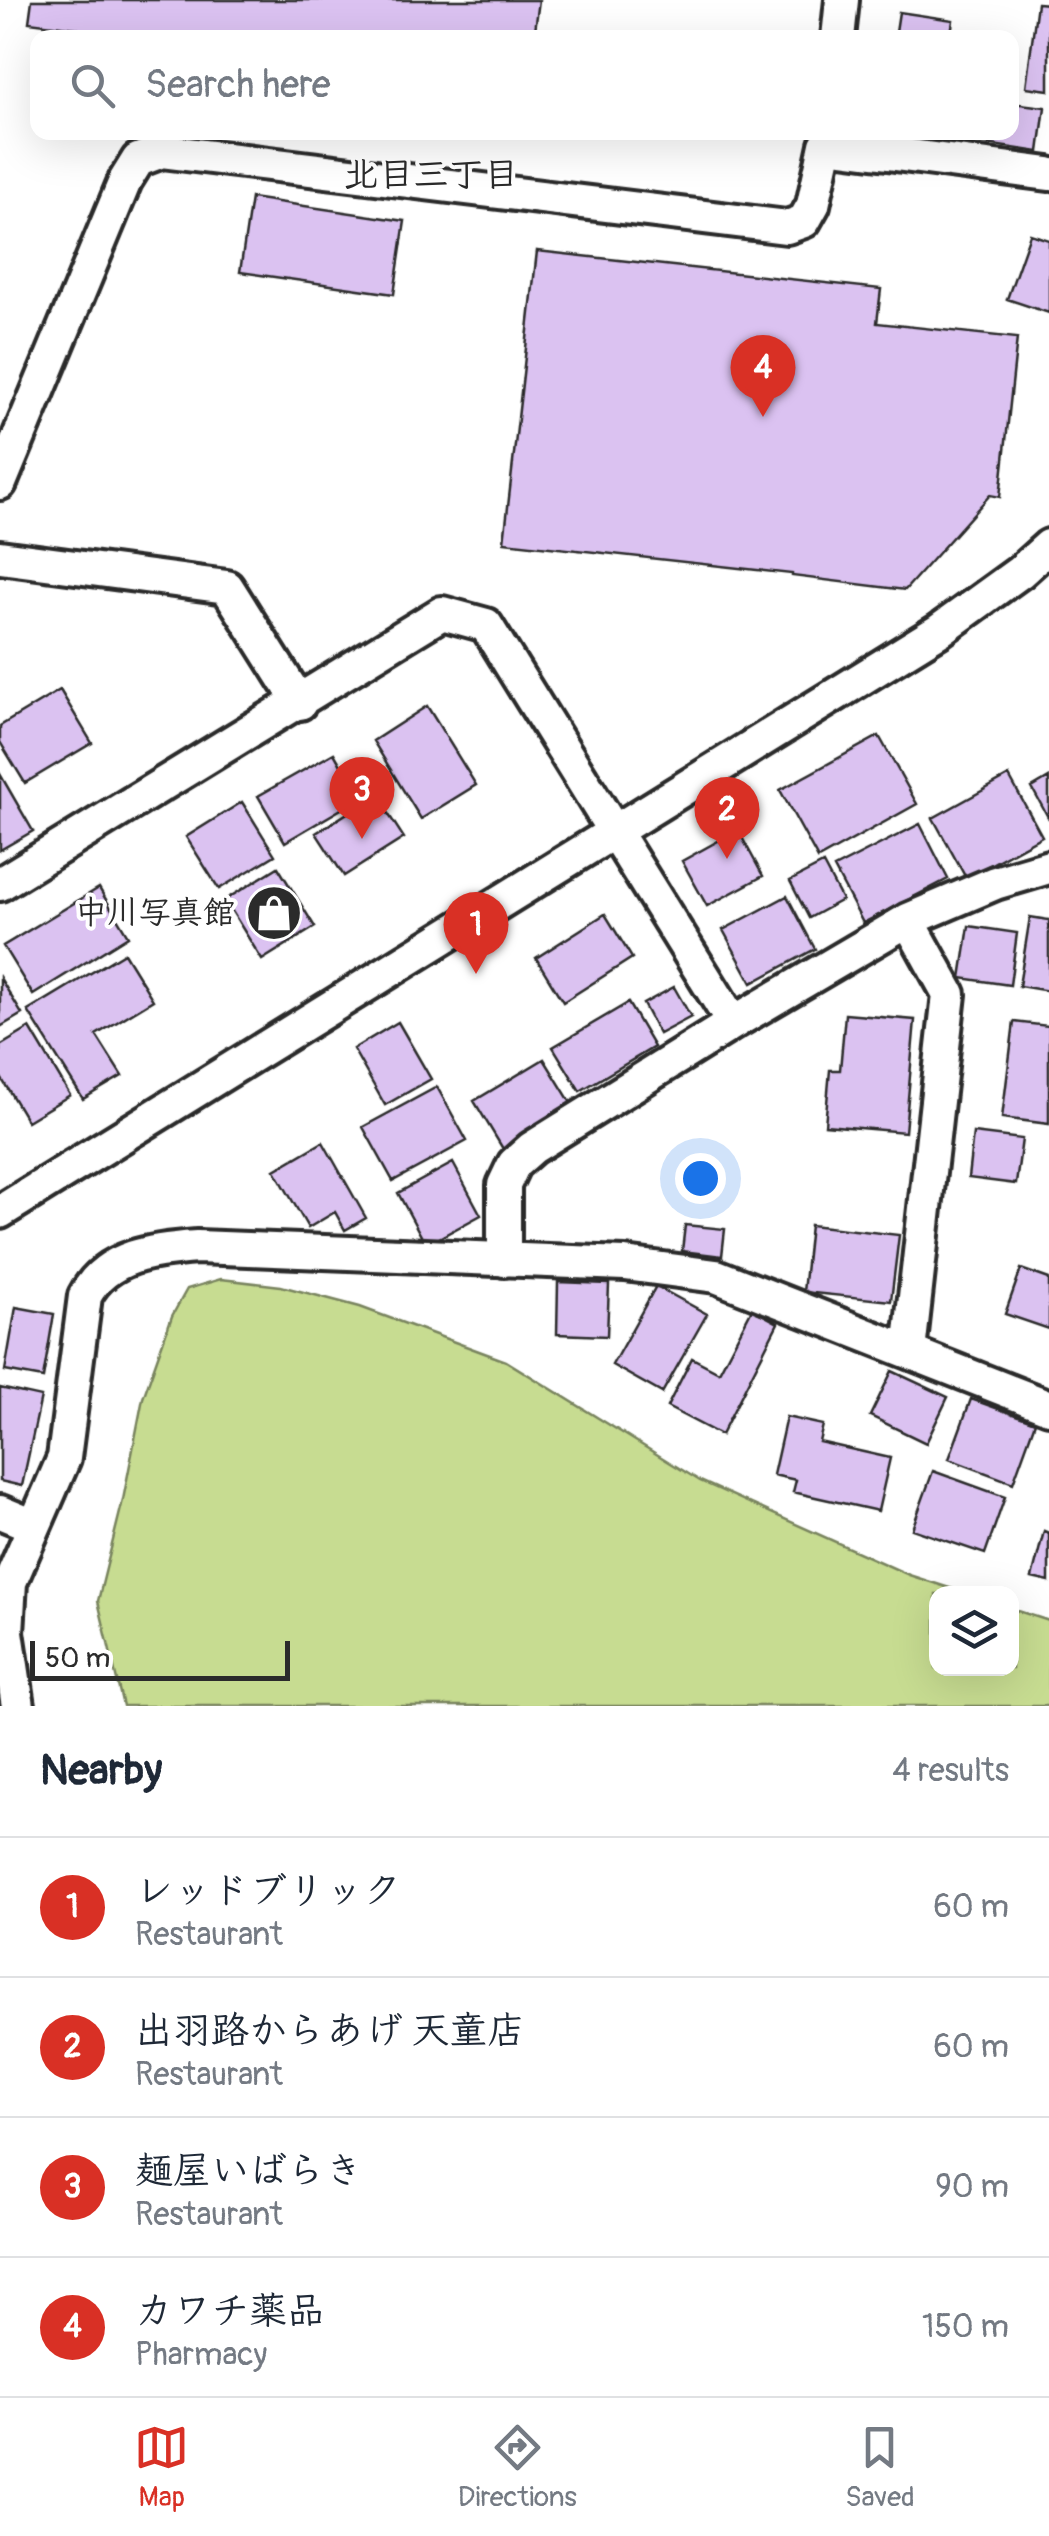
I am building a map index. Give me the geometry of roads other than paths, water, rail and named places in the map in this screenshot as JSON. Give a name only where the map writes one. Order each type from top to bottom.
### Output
[{"type":"street","points":[[839,30],[842,0]]},
{"type":"street","points":[[0,482],[125,181],[138,160],[162,152],[787,227],[804,221],[812,205],[826,140]]},
{"type":"street","points":[[832,140],[1049,174]]},
{"type":"street","points":[[0,1212],[940,630],[1049,546]]},
{"type":"street","points":[[0,557],[227,587],[300,703]]},
{"type":"street","points":[[0,884],[442,613],[486,625],[733,1024]]},
{"type":"street","points":[[504,1260],[504,1185],[514,1164],[532,1148],[908,920],[995,883],[1049,867]]},
{"type":"street","points":[[908,920],[949,994],[909,1351]]},
{"type":"street","points":[[18,1706],[7,1632],[10,1582],[64,1458],[85,1296],[94,1278],[155,1250],[197,1247],[625,1264],[716,1276],[1049,1407]]},
{"type":"street","points":[[0,1512],[34,1526]]},
{"type":"place","name":"カワチ薬品","points":[[763,417]]},
{"type":"place","name":"麺屋いばらき","points":[[362,839]]},
{"type":"place","name":"出羽路からあげ 天童店","points":[[727,859]]},
{"type":"place","name":"中川写真館","points":[[274,913]]},
{"type":"place","name":"レッドブリック","points":[[476,974]]},
{"type":"district","name":"北目三丁目","points":[[431,175]]}]
